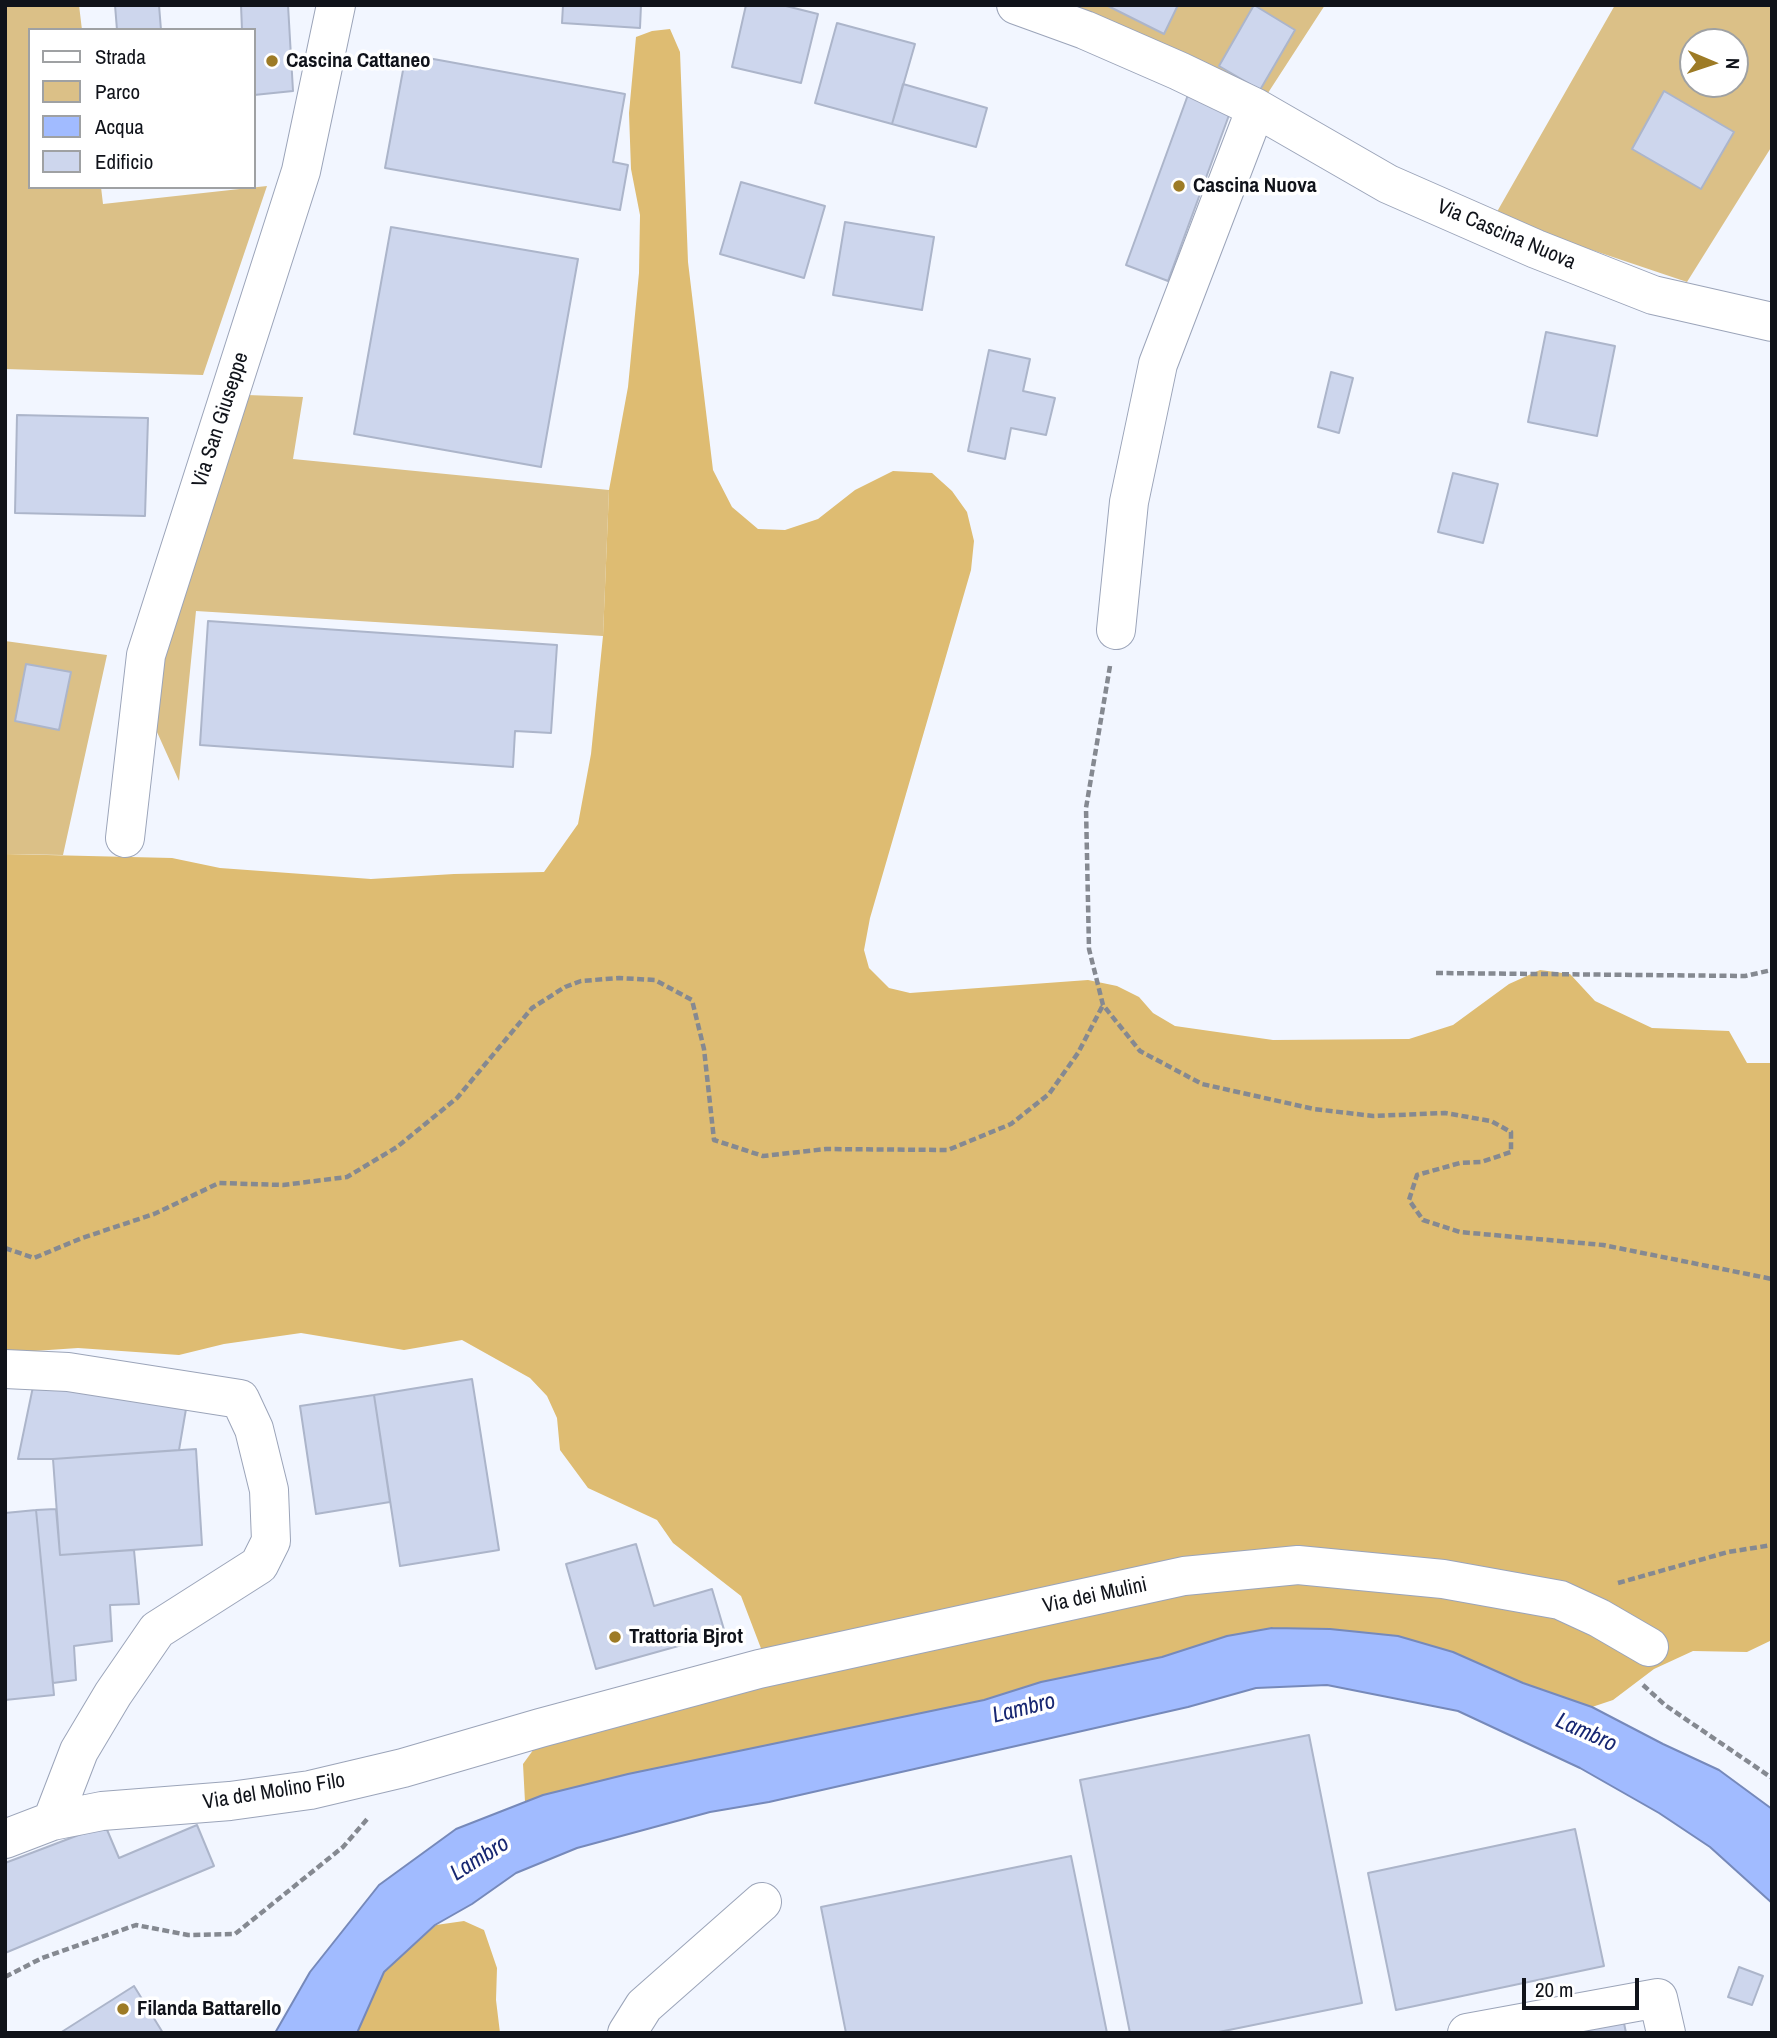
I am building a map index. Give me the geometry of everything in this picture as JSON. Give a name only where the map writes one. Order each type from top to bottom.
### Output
[{"type":"street","name":"Via San Giuseppe","points":[[125,838],[146,655],[301,171],[337,5]]},
{"type":"street","name":"Via Cascina Nuova","points":[[1016,5],[1085,30],[1179,71],[1256,108],[1388,184],[1535,249],[1653,295],[1772,322]]},
{"type":"street","points":[[1116,630],[1129,502],[1158,364],[1256,108]]},
{"type":"street","points":[[5,1369],[68,1371],[240,1399],[254,1429],[268,1490],[271,1541],[259,1565],[157,1630],[113,1694],[79,1751],[52,1821]]},
{"type":"street","name":"Via dei Mulini","points":[[540,1728],[759,1669],[1184,1576],[1298,1565],[1443,1579],[1560,1600],[1599,1618],[1644,1664]]},
{"type":"street","name":"Via del Molino Filo","points":[[5,1839],[52,1821],[102,1811],[230,1801],[310,1790],[403,1768],[540,1728]]},
{"type":"street","points":[[626,2033],[644,2006],[762,1902]]},
{"type":"street","points":[[1467,2033],[1658,1998],[1666,2033]]},
{"type":"path","points":[[1116,630],[1086,808],[1089,949],[1103,1005],[1140,1051],[1202,1084],[1314,1109],[1373,1116],[1445,1114],[1491,1121],[1511,1132],[1511,1152],[1481,1162],[1461,1163],[1417,1175],[1409,1200],[1423,1220],[1460,1232],[1603,1245],[1772,1279]]},
{"type":"path","points":[[1436,973],[1745,976],[1772,970]]},
{"type":"path","points":[[5,1248],[34,1258],[82,1238],[154,1214],[219,1183],[283,1185],[347,1177],[397,1147],[457,1098],[531,1008],[565,987],[581,981],[619,978],[655,980],[692,1000],[704,1049],[714,1140],[763,1156],[826,1149],[948,1150],[1011,1124],[1049,1094],[1079,1053],[1103,1005]]},
{"type":"path","points":[[1560,1600],[1728,1552],[1772,1545]]},
{"type":"path","points":[[1644,1664],[1665,1705],[1772,1778]]},
{"type":"path","points":[[5,1977],[42,1958],[136,1925],[188,1935],[235,1934],[343,1847],[376,1808],[403,1768]]},
{"type":"green space","points":[[5,5],[79,5],[82,28],[28,28],[28,189],[101,189],[103,204],[267,186],[203,375],[5,369]]},
{"type":"green space","points":[[1064,5],[1325,5],[1266,96]]},
{"type":"green space","points":[[1615,5],[1772,5],[1772,146],[1687,282],[1494,217]]},
{"type":"green space","points":[[247,395],[303,397],[293,459],[609,490],[603,636],[196,611],[179,781],[148,712]]},
{"type":"green space","points":[[5,641],[107,655],[63,855],[5,854]]},
{"type":"shaded area","points":[[670,29],[680,52],[688,262],[713,470],[732,507],[758,529],[785,530],[818,519],[855,490],[893,471],[932,473],[952,491],[967,512],[974,541],[971,570],[870,918],[864,950],[869,968],[889,988],[910,993],[1088,980],[1117,986],[1139,997],[1153,1013],[1175,1026],[1273,1040],[1409,1039],[1453,1025],[1509,984],[1540,970],[1570,974],[1595,1001],[1652,1028],[1729,1031],[1747,1063],[1772,1063],[1772,1640],[1747,1652],[1693,1651],[1654,1669],[1613,1700],[1592,1707],[1523,1683],[1453,1652],[1398,1636],[1330,1629],[1227,1636],[1162,1657],[1041,1682],[984,1700],[628,1774],[525,1802],[523,1764],[539,1742],[762,1651],[741,1596],[673,1543],[657,1520],[588,1488],[560,1450],[557,1418],[547,1396],[530,1378],[462,1340],[404,1350],[301,1333],[224,1344],[179,1355],[78,1348],[5,1353],[5,854],[172,858],[220,868],[371,879],[544,872],[578,824],[591,754],[603,636],[609,490],[628,387],[639,273],[640,215],[631,169],[629,113],[636,37],[652,31]]},
{"type":"shaded area","points":[[464,1921],[484,1930],[497,1968],[496,2000],[500,2033],[357,2033],[384,1972],[436,1925]]},
{"type":"water","name":"Lambro","points":[[1272,1628],[1330,1629],[1398,1636],[1453,1652],[1523,1683],[1592,1707],[1719,1770],[1772,1809],[1772,1903],[1710,1847],[1659,1813],[1580,1768],[1458,1711],[1327,1685],[1256,1688],[1188,1707],[769,1802],[710,1812],[577,1848],[516,1873],[472,1904],[435,1925],[384,1972],[357,2033],[275,2033],[310,1972],[379,1885],[456,1829],[543,1795],[628,1774],[984,1700],[1041,1682],[1162,1657],[1227,1636]]},
{"type":"building","points":[[115,5],[159,5],[161,28],[117,28]]},
{"type":"building","name":"Cascina Cattaneo","points":[[241,5],[288,5],[293,91],[256,95],[256,28],[242,28]]},
{"type":"building","points":[[563,5],[641,5],[640,28],[562,23]]},
{"type":"building","points":[[746,5],[782,5],[818,14],[801,83],[732,67]]},
{"type":"building","points":[[1106,5],[1178,5],[1164,34]]},
{"type":"building","points":[[1254,5],[1295,30],[1260,90],[1219,66]]},
{"type":"building","points":[[837,23],[915,44],[892,124],[815,103]]},
{"type":"building","points":[[406,54],[625,94],[613,162],[628,165],[620,210],[385,168]]},
{"type":"building","points":[[903,84],[987,108],[976,147],[892,124]]},
{"type":"building","points":[[1664,91],[1734,132],[1701,189],[1632,149]]},
{"type":"building","name":"Cascina Nuova","points":[[1189,92],[1232,107],[1168,281],[1126,265]]},
{"type":"building","points":[[741,182],[825,206],[804,278],[720,254]]},
{"type":"building","points":[[845,222],[934,237],[922,310],[833,295]]},
{"type":"building","points":[[391,227],[578,259],[541,467],[354,434]]},
{"type":"building","points":[[1546,332],[1615,346],[1597,436],[1528,422]]},
{"type":"building","points":[[989,350],[1030,359],[1023,391],[1055,398],[1046,435],[1011,428],[1005,459],[968,451]]},
{"type":"building","points":[[1331,372],[1353,378],[1339,433],[1318,427]]},
{"type":"building","points":[[17,415],[148,418],[145,516],[15,513]]},
{"type":"building","points":[[1453,473],[1498,484],[1483,543],[1438,532]]},
{"type":"building","points":[[208,621],[557,645],[551,733],[515,731],[513,767],[200,745]]},
{"type":"building","points":[[26,664],[71,672],[59,730],[15,721]]},
{"type":"building","points":[[35,1377],[186,1409],[179,1450],[18,1459]]},
{"type":"building","points":[[472,1379],[499,1550],[400,1566],[374,1395]]},
{"type":"building","points":[[374,1395],[390,1502],[316,1514],[300,1406]]},
{"type":"building","points":[[196,1449],[202,1545],[60,1555],[53,1459]]},
{"type":"building","points":[[56,1509],[60,1555],[134,1550],[139,1604],[110,1605],[112,1641],[74,1646],[76,1680],[53,1683],[36,1510]]},
{"type":"building","points":[[36,1510],[54,1695],[5,1700],[5,1513]]},
{"type":"building","points":[[636,1544],[654,1606],[712,1589],[725,1633],[596,1669],[566,1564]]},
{"type":"building","points":[[1309,1735],[1362,2003],[1214,2033],[1130,2033],[1080,1780]]},
{"type":"building","points":[[105,1825],[119,1858],[197,1825],[214,1866],[5,1953],[5,1863]]},
{"type":"building","points":[[1575,1829],[1604,1966],[1396,2010],[1368,1873]]},
{"type":"building","points":[[1071,1856],[1107,2033],[846,2033],[821,1907]]},
{"type":"building","points":[[1739,1967],[1763,1976],[1752,2005],[1728,1997]]},
{"type":"building","name":"Filanda Battarello","points":[[134,1986],[163,2033],[60,2033]]},
{"type":"building","points":[[1623,2018],[1626,2033],[1552,2033]]},
{"type":"place","name":"Cascina Cattaneo","points":[[272,61]]},
{"type":"place","name":"Cascina Nuova","points":[[1179,186]]},
{"type":"place","name":"Trattoria Bjrot","points":[[615,1637]]},
{"type":"place","name":"Filanda Battarello","points":[[123,2009]]}]
